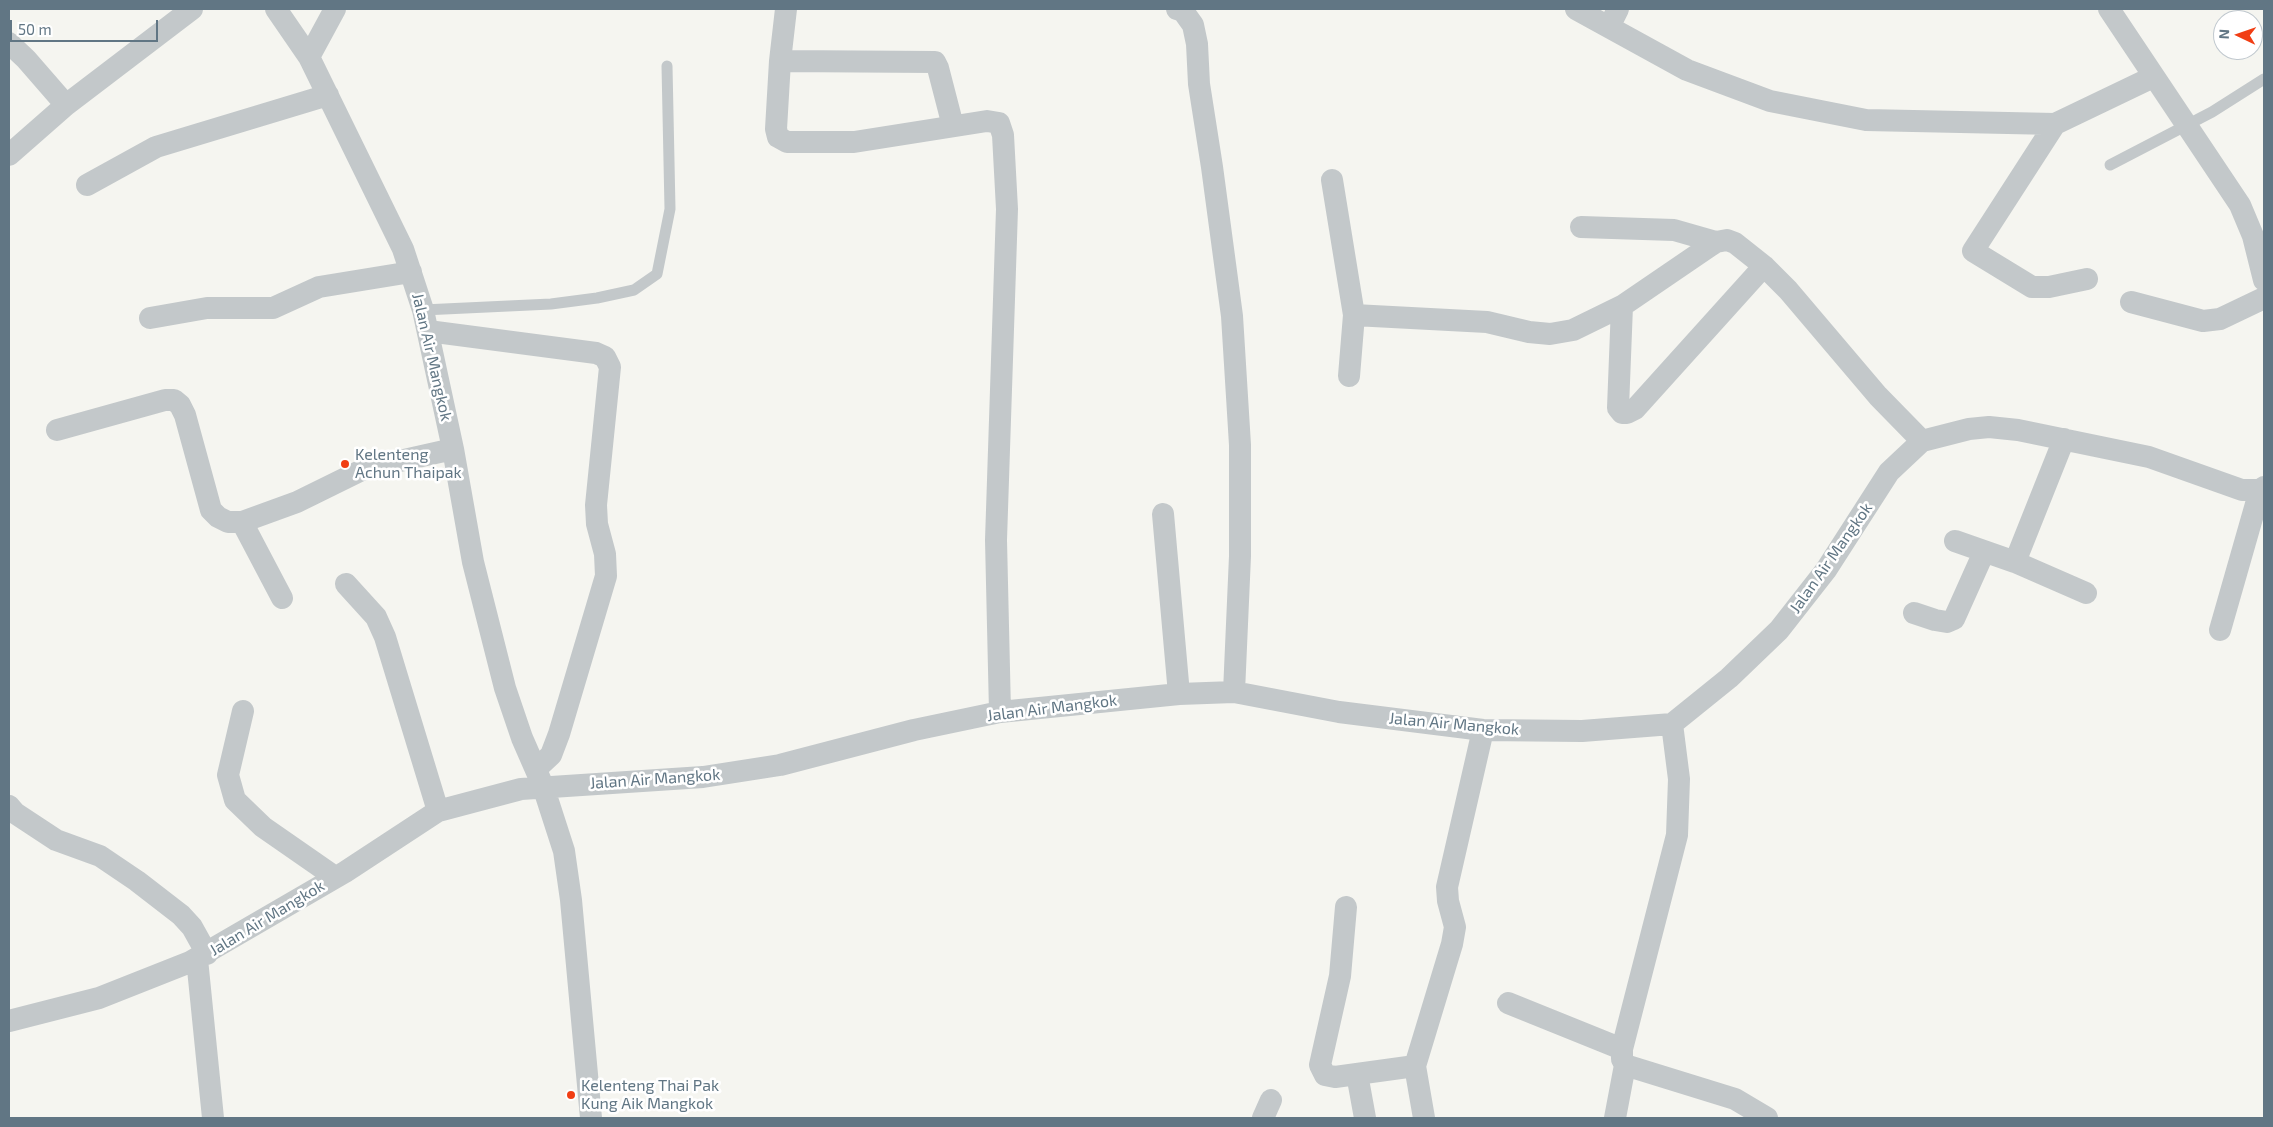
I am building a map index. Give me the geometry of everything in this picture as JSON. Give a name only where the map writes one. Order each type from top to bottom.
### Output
[{"type":"street","points":[[9,155],[66,106],[192,9]]},
{"type":"street","name":"Jalan Air Mangkok","points":[[276,9],[309,57],[403,250],[426,320],[453,449],[473,562],[505,688],[564,851],[570,891],[591,1118]]},
{"type":"street","points":[[309,57],[335,9]]},
{"type":"street","points":[[786,9],[780,61],[776,129],[778,137],[787,142],[854,142],[987,120],[999,123],[1003,135],[1007,209],[996,540],[1000,712]]},
{"type":"street","points":[[1177,9],[1183,11],[1193,25],[1197,44],[1199,84],[1232,316],[1240,445],[1240,556],[1234,692]]},
{"type":"street","points":[[1576,9],[1614,18],[1687,70],[1770,101],[1866,120],[2055,124],[2153,77]]},
{"type":"street","points":[[2110,9],[2153,77],[2240,205],[2253,236],[2264,280]]},
{"type":"street","points":[[9,43],[26,59],[66,106]]},
{"type":"street","points":[[780,61],[935,62],[953,126]]},
{"type":"street","points":[[87,185],[156,147],[328,96]]},
{"type":"street","points":[[2055,124],[1973,251],[2032,288],[2049,287],[2087,279]]},
{"type":"street","points":[[1332,180],[1354,316],[1349,376]]},
{"type":"street","points":[[1581,227],[1674,230],[1716,242]]},
{"type":"street","points":[[1354,316],[1487,322],[1529,332],[1550,334],[1574,330],[1622,306],[1716,242],[1727,240],[1735,243],[1764,266],[1878,396],[1922,441]]},
{"type":"street","points":[[1622,306],[1618,408],[1622,413],[1627,413],[1635,409],[1764,266]]},
{"type":"street","points":[[150,318],[207,308],[273,308],[319,287],[411,272]]},
{"type":"street","points":[[2131,302],[2203,321],[2220,319],[2264,298]]},
{"type":"street","points":[[426,320],[596,353],[605,357],[610,367],[596,505],[597,524],[605,554],[606,576],[560,734],[539,778]]},
{"type":"street","points":[[57,430],[165,400],[174,400],[180,405],[185,415],[211,510],[218,518],[228,522],[242,522],[297,502],[364,469],[453,449]]},
{"type":"street","name":"Jalan Air Mangkok","points":[[9,1021],[99,998],[202,956],[335,877],[438,811],[521,789],[539,778],[703,777],[780,765],[914,730],[1000,712],[1179,694],[1234,692],[1339,712],[1483,730],[1582,731],[1672,724],[1729,678],[1778,630],[1826,570],[1890,472],[1922,441],[1969,429],[1989,427],[2018,430],[2064,439],[2149,458],[2242,490],[2263,489]]},
{"type":"street","points":[[2015,562],[2064,439]]},
{"type":"street","points":[[2220,630],[2263,489]]},
{"type":"street","points":[[1163,514],[1179,694]]},
{"type":"street","points":[[242,522],[282,598]]},
{"type":"street","points":[[1955,541],[2015,562],[2086,593]]},
{"type":"street","points":[[1914,613],[1947,622],[1954,619],[1984,552]]},
{"type":"street","points":[[346,584],[376,617],[385,637],[438,811]]},
{"type":"street","points":[[244,711],[228,775],[234,800],[263,827],[335,877]]},
{"type":"street","points":[[1615,1118],[1624,1057],[1676,835],[1679,779],[1672,724]]},
{"type":"street","points":[[1424,1118],[1415,1066],[1452,944],[1455,927],[1448,901],[1447,887],[1483,730]]},
{"type":"street","points":[[9,806],[15,813],[56,840],[100,856],[137,881],[181,915],[192,927],[202,956],[213,1118]]},
{"type":"street","points":[[1346,907],[1340,976],[1320,1065],[1325,1074],[1334,1077],[1415,1066]]},
{"type":"street","points":[[1508,1003],[1624,1057],[1735,1099],[1767,1118]]},
{"type":"street","points":[[1357,1074],[1365,1118]]},
{"type":"lane","points":[[426,320],[597,298],[634,290],[657,274],[670,208],[667,66]]},
{"type":"lane","points":[[2110,165],[2230,102],[2264,79]]},
{"type":"place","name":"Kelenteng Achun Thaipak","points":[[345,464]]},
{"type":"place","name":"Kelenteng Thai Pak Kung Aik Mangkok","points":[[571,1095]]}]
